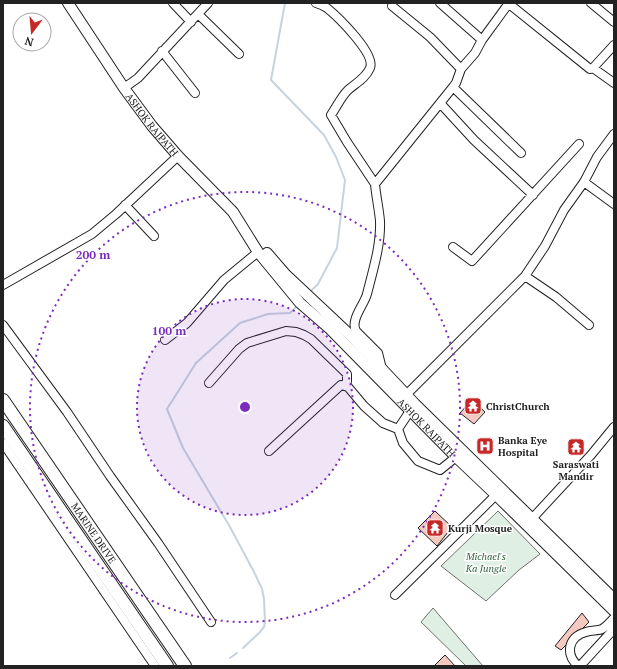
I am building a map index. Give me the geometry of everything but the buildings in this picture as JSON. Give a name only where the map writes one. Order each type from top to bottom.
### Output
[{"type":"highway","name":"MARINE DRIVE","points":[[3,400],[185,666]]},
{"type":"highway","name":"MARINE DRIVE","points":[[3,426],[167,666]]},
{"type":"main road","name":"ASHOK RAJPATH","points":[[68,3],[124,88],[152,126],[178,156],[233,212],[258,252],[402,395]]},
{"type":"main road","name":"ASHOK RAJPATH","points":[[249,236],[262,248],[284,279]]},
{"type":"main road","name":"ASHOK RAJPATH","points":[[333,326],[382,370],[412,407],[499,492],[614,599]]},
{"type":"main road","name":"ASHOK RAJPATH","points":[[428,423],[456,457],[499,492]]},
{"type":"main road","name":"ASHOK RAJPATH","points":[[530,522],[614,611]]},
{"type":"street","points":[[173,3],[191,22]]},
{"type":"street","points":[[124,88],[138,78],[208,3]]},
{"type":"street","points":[[316,3],[326,7],[351,32],[370,57],[372,63],[367,74],[348,90],[337,103],[332,115],[347,142],[374,184],[380,222],[376,258],[366,296],[355,321],[354,327],[356,331],[378,353],[382,370]]},
{"type":"street","points":[[440,3],[482,40]]},
{"type":"street","points":[[374,184],[456,83],[461,69],[475,53],[482,40],[508,3],[587,68],[593,68],[614,83]]},
{"type":"street","points":[[591,3],[614,22]]},
{"type":"street","points":[[392,6],[430,37],[461,69]]},
{"type":"street","points":[[198,14],[239,54]]},
{"type":"street","points":[[593,68],[614,45]]},
{"type":"street","points":[[162,51],[195,93]]},
{"type":"street","points":[[453,87],[521,153]]},
{"type":"street","points":[[440,103],[474,140],[533,195]]},
{"type":"street","points":[[402,395],[525,276],[545,246],[564,210],[584,182],[597,157],[614,134]]},
{"type":"street","points":[[453,247],[472,261],[579,144]]},
{"type":"street","points":[[3,285],[92,234],[116,214],[178,156]]},
{"type":"street","points":[[584,182],[614,204]]},
{"type":"street","points":[[125,205],[154,236]]},
{"type":"street","points":[[166,340],[187,323],[224,280],[258,252]]},
{"type":"street","points":[[525,276],[556,297],[589,325]]},
{"type":"street","points":[[3,325],[158,542],[211,622]]},
{"type":"street","points":[[209,383],[239,349],[247,343],[286,331],[304,335],[311,339],[347,374],[347,381],[344,385],[341,385],[292,431],[269,450]]},
{"type":"street","points":[[344,385],[348,387],[364,406],[383,423],[398,428]]},
{"type":"street","points":[[398,428],[412,407]]},
{"type":"street","points":[[530,522],[591,455],[614,427]]},
{"type":"street","points":[[398,428],[403,443],[418,461],[440,470],[456,457]]},
{"type":"street","points":[[3,443],[155,666]]},
{"type":"street","points":[[395,595],[499,492]]},
{"type":"street","points":[[614,618],[602,629],[585,632],[576,638],[571,645],[569,652],[573,661],[579,666],[614,629]]},
{"type":"green space","name":"Michael's Ka Jungle","points":[[498,511],[540,554],[519,570],[486,601],[441,566]]},
{"type":"green space","points":[[433,608],[483,666],[466,666],[421,622]]},
{"type":"waterway","points":[[285,3],[271,80],[324,135],[336,157],[345,180],[337,248],[318,284],[310,292]]},
{"type":"waterway","points":[[243,648],[264,627],[264,599],[262,589],[230,527],[183,448],[167,409],[196,363],[240,323],[268,314],[290,313],[297,306]]},
{"type":"waterway","points":[[230,658],[237,653]]},
{"type":"place","name":"ChristChurch","points":[[473,406]]},
{"type":"place","name":"Banka Eye Hospital","points":[[485,446]]},
{"type":"place","name":"Saraswati Mandir","points":[[576,447]]},
{"type":"place","name":"Kurji Mosque","points":[[435,528]]}]
